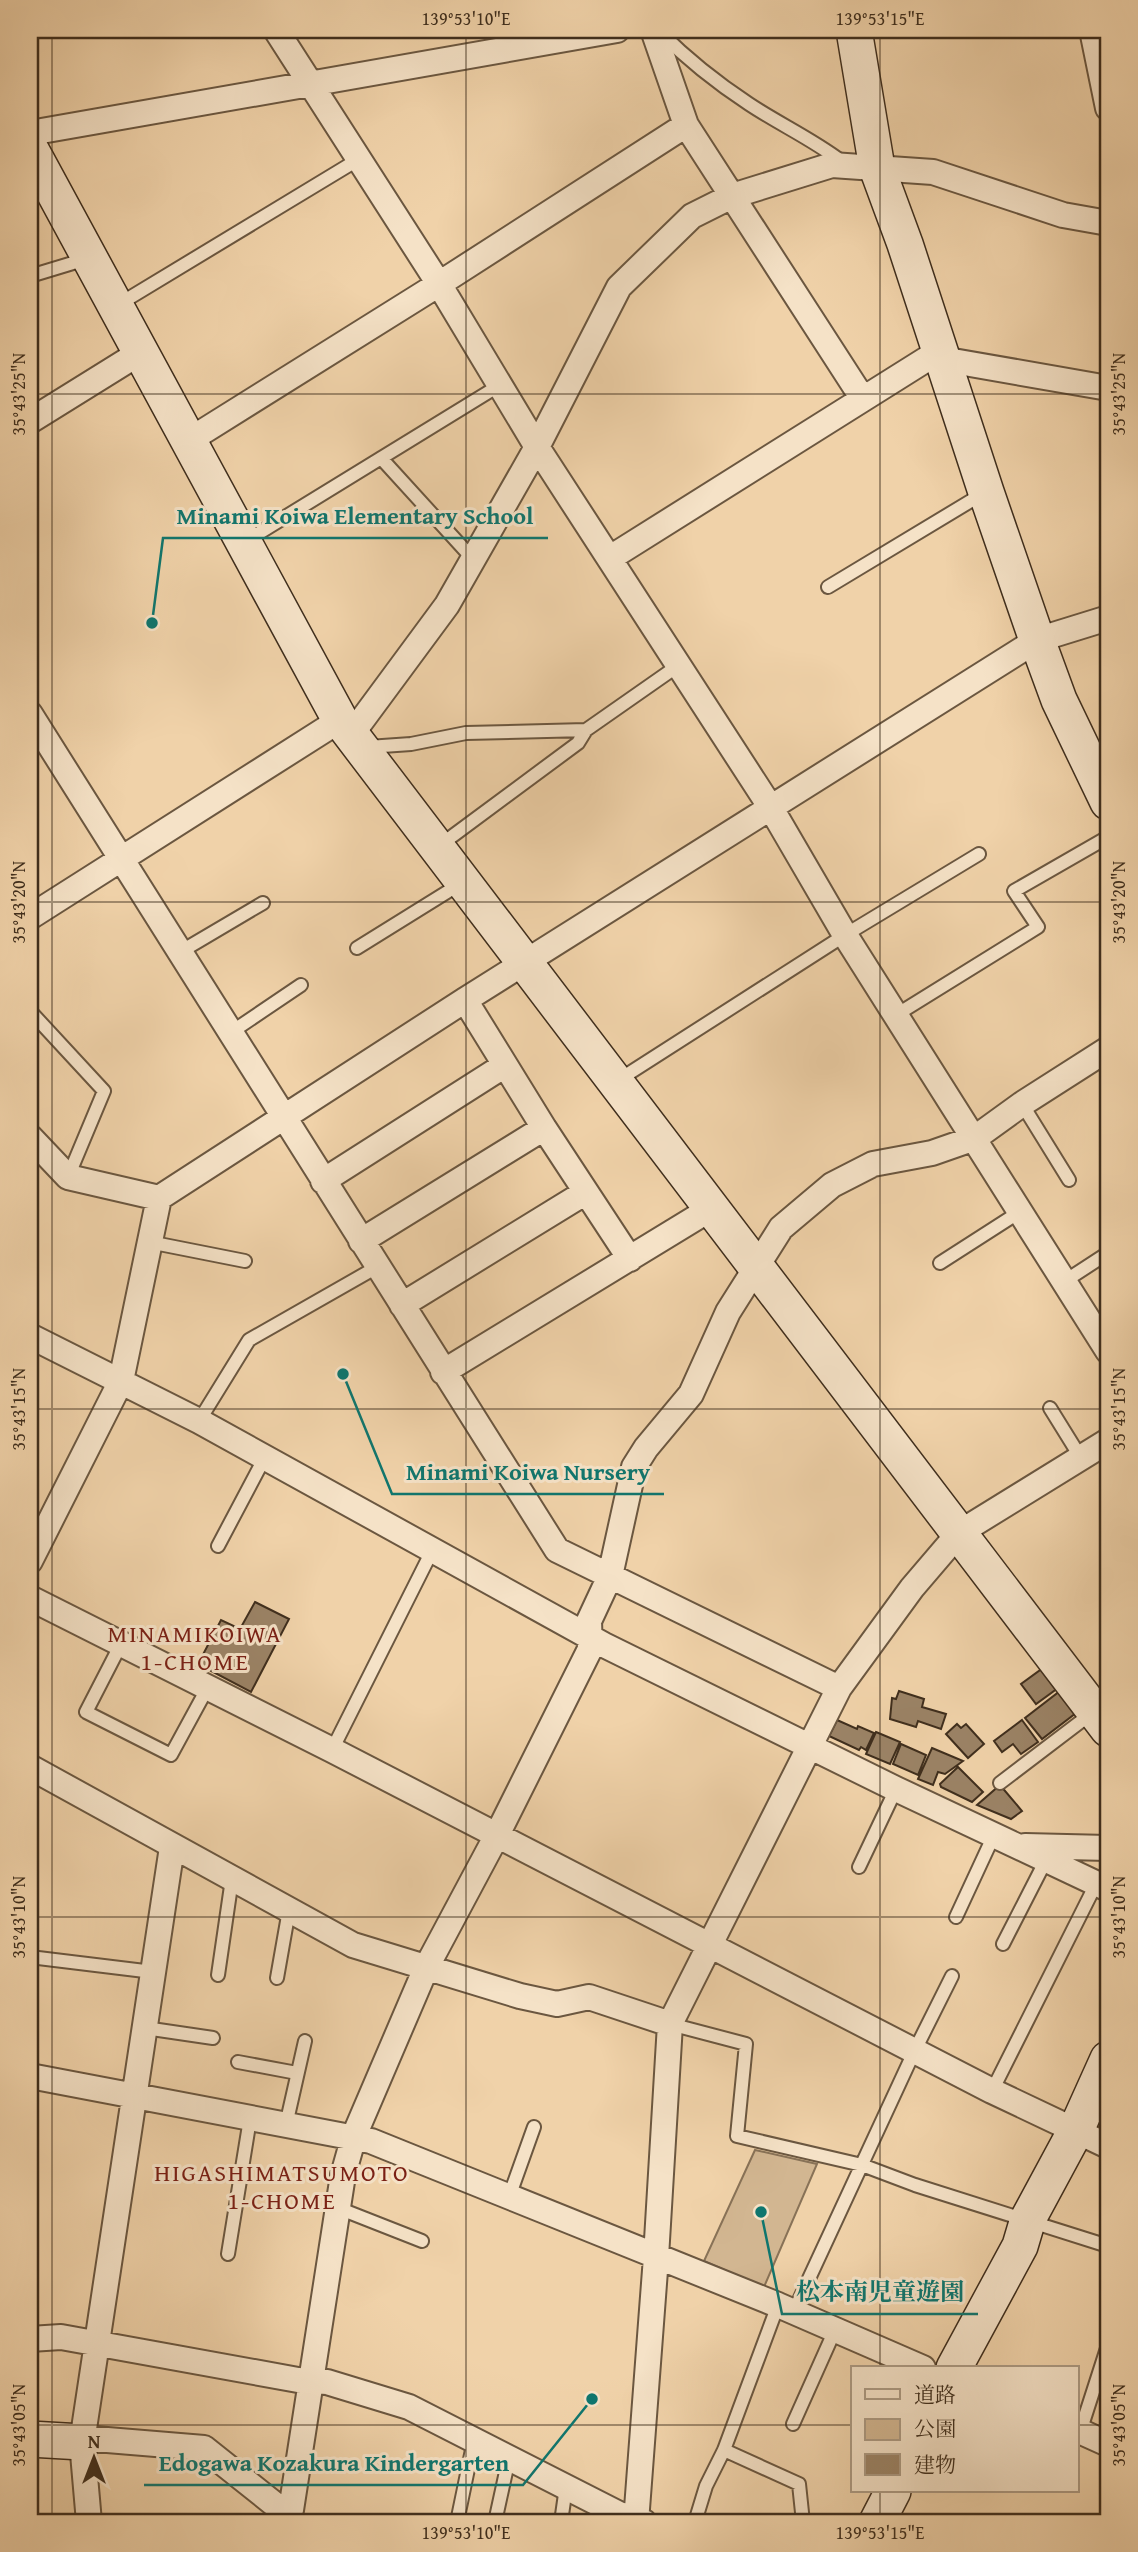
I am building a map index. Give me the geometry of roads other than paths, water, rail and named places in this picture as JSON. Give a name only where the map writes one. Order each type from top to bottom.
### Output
[{"type":"street","points":[[276,30],[439,284],[537,447],[771,808],[845,935],[1108,1351]]},
{"type":"street","points":[[30,133],[617,30]]},
{"type":"street","points":[[655,30],[686,125],[863,399]]},
{"type":"street","points":[[854,30],[862,167],[905,244],[985,492],[1037,640],[1059,700],[1108,802]]},
{"type":"street","points":[[1092,30],[1108,108]]},
{"type":"street","points":[[188,441],[686,125]]},
{"type":"street","points":[[30,148],[243,543],[351,735],[1101,1720]]},
{"type":"street","points":[[33,908],[351,735],[447,605],[537,447],[620,286],[692,216],[732,196],[832,165],[933,172],[1063,215],[1108,223]]},
{"type":"street","points":[[30,421],[141,352]]},
{"type":"street","points":[[610,558],[930,357],[1108,388]]},
{"type":"street","points":[[30,1561],[121,1381],[159,1198],[465,1000],[1037,640],[1108,618]]},
{"type":"street","points":[[30,714],[37,742],[122,859],[556,1550],[839,1688]]},
{"type":"street","points":[[465,1000],[544,1128],[630,1259]]},
{"type":"street","points":[[30,2440],[83,2440],[204,2448],[283,2511],[291,2510],[343,2175],[354,2136],[426,1968],[497,1835],[590,1649],[589,1621],[610,1576],[634,1467],[646,1448],[691,1394],[728,1312],[781,1227],[832,1185],[873,1164],[932,1153],[975,1138],[1022,1104],[1108,1049]]},
{"type":"street","points":[[323,1181],[505,1065]]},
{"type":"street","points":[[361,1241],[544,1128]]},
{"type":"street","points":[[30,1137],[68,1177],[159,1198]]},
{"type":"street","points":[[401,1305],[586,1192]]},
{"type":"street","points":[[443,1372],[712,1208]]},
{"type":"street","points":[[30,1336],[199,1421],[588,1636],[896,1789],[1102,1886]]},
{"type":"street","points":[[30,2339],[61,2337],[327,2382],[409,2407],[618,2514],[639,2521],[670,2024],[839,1688],[912,1588],[959,1533],[1108,1441]]},
{"type":"street","points":[[30,1598],[332,1750],[914,2052],[1108,2146]]},
{"type":"street","points":[[30,1767],[353,1945],[520,1996],[557,2004],[589,1997],[670,2024]]},
{"type":"street","points":[[1017,1846],[1108,1848]]},
{"type":"street","points":[[89,2522],[83,2440],[172,1847]]},
{"type":"street","points":[[955,2366],[1020,2246],[1028,2219],[1076,2130],[1108,2059]]},
{"type":"street","points":[[30,2076],[135,2094],[250,2119],[354,2136],[786,2308],[918,2366]]},
{"type":"street","points":[[1079,2431],[1108,2444]]},
{"type":"street","points":[[877,2522],[892,2492]]},
{"type":"lane","points":[[655,30],[685,57],[749,104],[862,167]]},
{"type":"lane","points":[[116,306],[359,159]]},
{"type":"lane","points":[[30,276],[90,258]]},
{"type":"lane","points":[[243,543],[500,385]]},
{"type":"lane","points":[[381,458],[473,559]]},
{"type":"lane","points":[[828,587],[985,492]]},
{"type":"lane","points":[[437,848],[578,743],[586,730],[679,665]]},
{"type":"lane","points":[[351,735],[411,744],[467,733],[586,730]]},
{"type":"lane","points":[[896,1015],[1038,927],[1014,891],[1108,837]]},
{"type":"lane","points":[[617,1081],[845,935],[979,854]]},
{"type":"lane","points":[[357,948],[463,882]]},
{"type":"lane","points":[[180,952],[263,903]]},
{"type":"lane","points":[[230,1033],[301,985]]},
{"type":"lane","points":[[30,1012],[104,1091],[68,1177]]},
{"type":"lane","points":[[1022,1104],[1069,1180]]},
{"type":"lane","points":[[940,1263],[1021,1212]]},
{"type":"lane","points":[[149,1242],[245,1261]]},
{"type":"lane","points":[[1065,1281],[1108,1253]]},
{"type":"lane","points":[[199,1421],[248,1340],[377,1267]]},
{"type":"lane","points":[[1050,1408],[1081,1458]]},
{"type":"lane","points":[[218,1546],[265,1457]]},
{"type":"lane","points":[[332,1750],[433,1549]]},
{"type":"lane","points":[[121,1644],[86,1712],[171,1755],[208,1687]]},
{"type":"lane","points":[[1000,1783],[1101,1720]]},
{"type":"lane","points":[[859,1867],[896,1789]]},
{"type":"lane","points":[[956,1917],[995,1835]]},
{"type":"lane","points":[[1003,1944],[1046,1860]]},
{"type":"lane","points":[[218,1976],[232,1879]]},
{"type":"lane","points":[[992,2091],[1102,1886]]},
{"type":"lane","points":[[277,1978],[289,1910]]},
{"type":"lane","points":[[30,1957],[153,1972]]},
{"type":"lane","points":[[695,2522],[706,2486],[786,2308],[862,2165],[952,1976]]},
{"type":"lane","points":[[670,2024],[746,2044],[737,2136],[862,2165],[915,2185],[1108,2246]]},
{"type":"lane","points":[[145,2028],[213,2038]]},
{"type":"lane","points":[[286,2125],[305,2041]]},
{"type":"lane","points":[[238,2062],[298,2073]]},
{"type":"lane","points":[[228,2254],[250,2119]]},
{"type":"lane","points":[[509,2197],[534,2127]]},
{"type":"lane","points":[[338,2208],[422,2241]]},
{"type":"lane","points":[[793,2424],[835,2330]]},
{"type":"lane","points":[[1079,2431],[1108,2345]]},
{"type":"lane","points":[[457,2522],[474,2440]]},
{"type":"lane","points":[[724,2450],[799,2484],[803,2522]]},
{"type":"lane","points":[[495,2522],[509,2458]]},
{"type":"lane","points":[[561,2522],[566,2487]]},
{"type":"place","name":"Minami Koiwa Elementary School","points":[[152,623]]},
{"type":"place","name":"Minami Koiwa Nursery","points":[[343,1374]]},
{"type":"place","name":"松本南児童遊園","points":[[761,2212]]},
{"type":"place","name":"Edogawa Kozakura Kindergarten","points":[[592,2399]]},
{"type":"district","name":"MINAMIKOIWA 1-CHOME","points":[[195,1648]]},
{"type":"district","name":"HIGASHIMATSUMOTO 1-CHOME","points":[[282,2187]]}]
